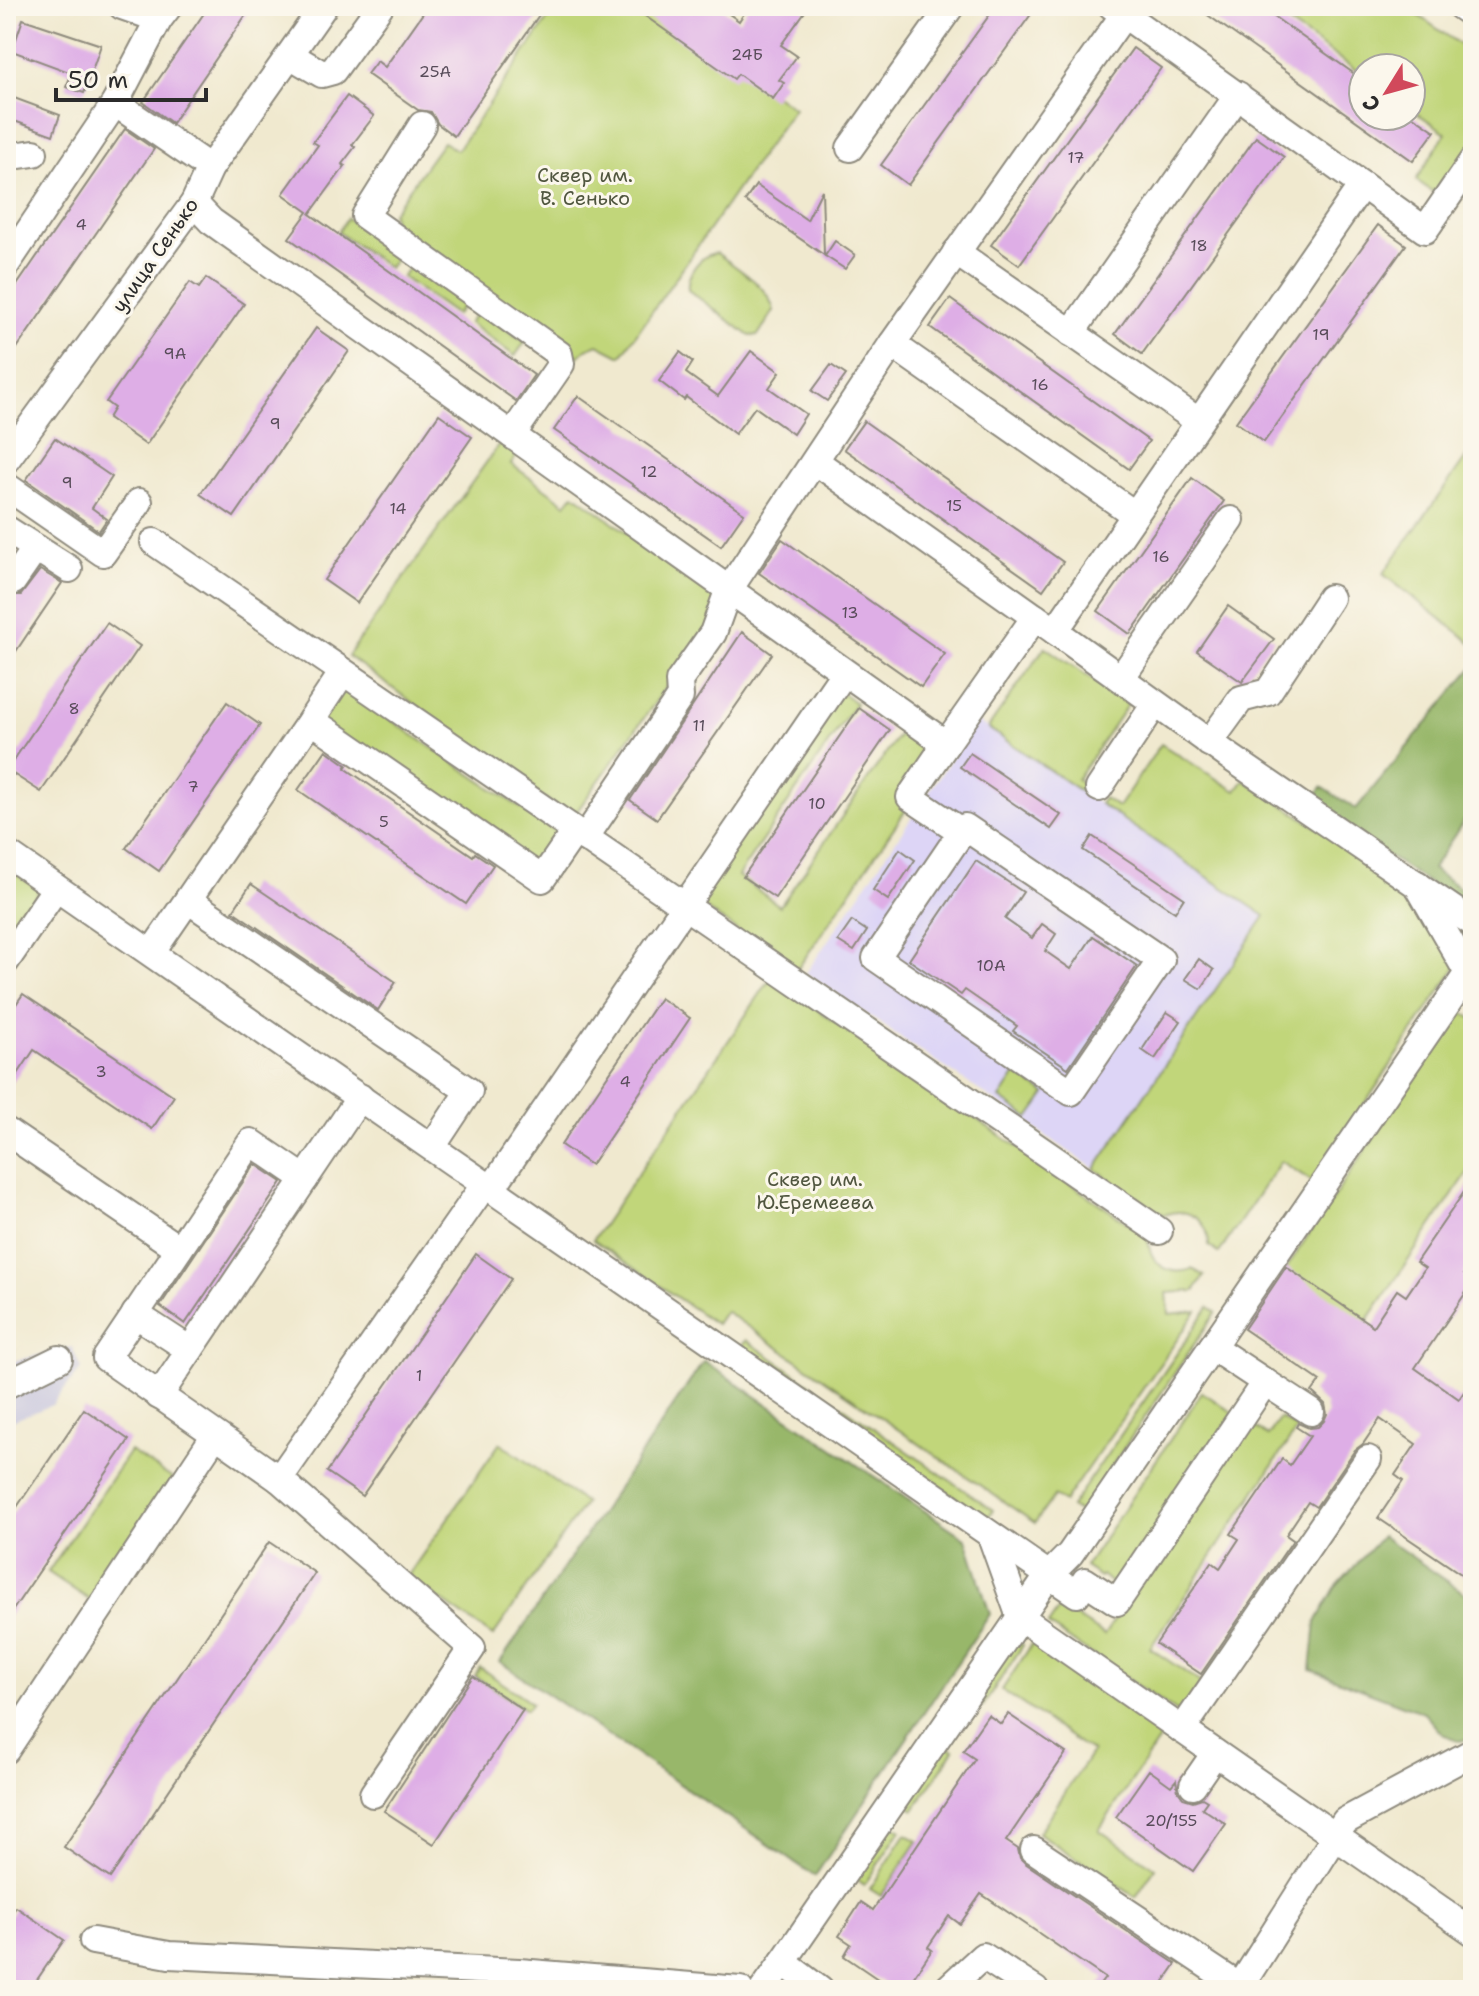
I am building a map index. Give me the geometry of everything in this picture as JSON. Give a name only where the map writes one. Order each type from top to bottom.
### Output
[{"type":"street","points":[[6,265],[115,103],[164,13],[122,6]]},
{"type":"street","name":"улица Сенько","points":[[6,460],[194,203],[210,168],[324,6]]},
{"type":"street","points":[[290,55],[322,74],[333,71],[380,6]]},
{"type":"street","points":[[850,148],[951,6]]},
{"type":"street","points":[[1460,6],[1473,15]]},
{"type":"street","points":[[311,720],[542,879],[580,834],[680,697],[679,681],[713,633],[728,591],[892,344],[1122,9],[1425,230],[1473,160]]},
{"type":"street","points":[[1071,333],[1238,95]]},
{"type":"street","points":[[115,103],[210,168]]},
{"type":"street","points":[[422,125],[365,216],[559,354],[561,364],[512,435]]},
{"type":"street","points":[[6,157],[34,153]]},
{"type":"street","points":[[962,832],[910,797],[946,744],[1134,514],[1362,185]]},
{"type":"street","points":[[194,203],[211,221],[946,744]]},
{"type":"street","points":[[956,252],[1198,421]]},
{"type":"street","points":[[892,344],[1134,514]]},
{"type":"street","points":[[815,461],[1209,743],[1473,923]]},
{"type":"street","points":[[6,486],[103,553],[139,502]]},
{"type":"street","points":[[1121,678],[1231,520]]},
{"type":"street","points":[[6,529],[69,569]]},
{"type":"street","points":[[154,542],[1159,1231]]},
{"type":"street","points":[[6,577],[13,581],[36,548]]},
{"type":"street","points":[[1209,743],[1241,699],[1268,692],[1330,598]]},
{"type":"street","points":[[152,952],[343,672]]},
{"type":"street","points":[[279,1479],[685,907],[844,673]]},
{"type":"street","points":[[1099,788],[1155,704]]},
{"type":"street","points":[[965,827],[1161,960],[1071,1092],[876,958],[962,832],[965,827]]},
{"type":"street","points":[[6,853],[1077,1594],[1085,1581],[1117,1602],[1265,1382]]},
{"type":"street","points":[[763,1990],[1049,1575],[1070,1554],[1212,1347],[1464,996],[1468,973],[1417,884]]},
{"type":"street","points":[[6,961],[56,888]]},
{"type":"street","points":[[188,900],[469,1091],[432,1147]]},
{"type":"street","points":[[159,1396],[360,1097]]},
{"type":"street","points":[[6,1131],[179,1249]]},
{"type":"street","points":[[305,1179],[251,1142],[106,1358],[279,1479],[472,1648],[373,1794]]},
{"type":"street","points":[[135,1314],[190,1350]]},
{"type":"street","points":[[1212,1347],[1311,1412]]},
{"type":"street","points":[[6,1385],[59,1359]]},
{"type":"street","points":[[6,1750],[215,1435]]},
{"type":"street","points":[[1182,1730],[1368,1459]]},
{"type":"street","points":[[991,1536],[1020,1617],[1473,1932]]},
{"type":"street","points":[[1034,1850],[1239,1988],[1345,1821],[1473,1752]]},
{"type":"street","points":[[1193,1785],[1215,1753]]},
{"type":"street","points":[[93,1941],[169,1955],[519,1972],[740,1990]]},
{"type":"street","points":[[946,1990],[983,1956],[1035,1990]]},
{"type":"street","points":[[783,1962],[820,1990]]},
{"type":"shaded area","points":[[977,721],[1265,916],[1095,1169],[806,973]]},
{"type":"shaded area","points":[[72,1347],[81,1369],[52,1405],[12,1421],[6,1419],[6,1363]]},
{"type":"green space","name":"Сквер им. В. Сенько","points":[[557,6],[649,6],[794,108],[621,356],[598,344],[578,357],[400,232],[392,213],[443,142],[457,150]]},
{"type":"green space","points":[[1264,6],[1405,6],[1473,54],[1473,147],[1439,196],[1416,180],[1446,133],[1427,120],[1427,52],[1347,52],[1347,64]]},
{"type":"green space","points":[[347,218],[399,254],[389,268],[338,232]]},
{"type":"green space","points":[[717,253],[759,285],[771,302],[774,311],[758,335],[750,336],[688,290],[695,266],[705,257]]},
{"type":"green space","points":[[412,263],[466,301],[456,315],[402,277]]},
{"type":"green space","points":[[478,310],[525,342],[515,356],[469,323]]},
{"type":"green space","points":[[501,442],[518,454],[511,464],[566,504],[574,494],[726,604],[572,818],[348,656]]},
{"type":"green space","points":[[1473,448],[1473,644],[1383,574]]},
{"type":"green space","points":[[1045,647],[1128,704],[1077,779],[1090,789],[1086,795],[988,728]]},
{"type":"green space","points":[[1473,667],[1473,807],[1432,869],[1473,897],[1473,912],[1309,804],[1322,787],[1356,809]]},
{"type":"green space","points":[[341,686],[559,834],[536,868],[318,720]]},
{"type":"green space","points":[[840,692],[856,703],[738,876],[780,906],[900,733],[932,755],[910,804],[796,971],[696,902]]},
{"type":"green space","points":[[1161,744],[1236,791],[1244,780],[1396,878],[1458,964],[1313,1182],[1281,1161],[1219,1253],[1209,1246],[1205,1228],[1195,1217],[1181,1212],[1164,1215],[1095,1169],[1265,916],[1100,804],[1104,798],[1118,807]]},
{"type":"green space","points":[[6,867],[40,890],[6,940]]},
{"type":"green space","name":"Сквер им. Ю.Еремеева","points":[[771,978],[1148,1237],[1152,1255],[1162,1266],[1176,1271],[1193,1269],[1204,1276],[1194,1291],[1167,1293],[1169,1314],[1197,1311],[1064,1502],[1054,1496],[1035,1523],[725,1311],[716,1324],[593,1240]]},
{"type":"green space","points":[[1459,1010],[1473,1019],[1473,1165],[1365,1324],[1285,1270]]},
{"type":"green space","points":[[1016,1074],[1046,1094],[1029,1118],[1000,1098]]},
{"type":"green space","points":[[1209,1307],[1216,1312],[1080,1513],[1071,1507]]},
{"type":"green space","points":[[746,1340],[993,1510],[987,1519],[740,1349]]},
{"type":"green space","points":[[704,1361],[966,1539],[990,1614],[815,1876],[500,1662]]},
{"type":"green space","points":[[1202,1392],[1234,1413],[1117,1588],[1102,1575],[1100,1577],[1085,1567]]},
{"type":"green space","points":[[1280,1418],[1297,1429],[1150,1648],[1207,1687],[1186,1718],[1048,1625],[1060,1607],[1104,1635],[1247,1422],[1268,1436]]},
{"type":"green space","points":[[500,1443],[585,1503],[493,1636],[407,1577]]},
{"type":"green space","points":[[130,1451],[173,1479],[91,1601],[48,1572]]},
{"type":"green space","points":[[1382,1536],[1473,1599],[1473,1737],[1461,1741],[1442,1734],[1424,1713],[1311,1670],[1316,1622],[1335,1588]]},
{"type":"green space","points":[[1014,1639],[1023,1645],[983,1706],[972,1701]]},
{"type":"green space","points":[[1034,1641],[1165,1731],[1099,1830],[1155,1868],[1136,1897],[1038,1833],[1092,1752],[1002,1690]]},
{"type":"green space","points":[[480,1668],[532,1703],[526,1710],[475,1676]]},
{"type":"green space","points":[[944,1744],[954,1750],[914,1810],[904,1804]]},
{"type":"green space","points":[[891,1824],[901,1830],[864,1885],[855,1879]]},
{"type":"green space","points":[[906,1834],[918,1841],[881,1896],[870,1889]]},
{"type":"building","points":[[209,6],[252,6],[172,123],[143,102]]},
{"type":"building","points":[[428,6],[526,6],[539,15],[454,136],[438,124],[431,112],[418,110],[367,74],[377,61],[385,67]]},
{"type":"building","points":[[631,6],[718,6],[739,21],[749,6],[809,6],[781,45],[797,56],[779,80],[784,83],[773,99],[738,74],[734,79]]},
{"type":"building","points":[[996,6],[1037,6],[908,185],[881,165]]},
{"type":"building","points":[[1195,6],[1259,6],[1347,69],[1347,114]]},
{"type":"building","points":[[23,19],[101,45],[84,93],[66,87],[72,73],[12,51]]},
{"type":"building","points":[[1133,48],[1161,68],[1019,265],[991,245]]},
{"type":"building","points":[[6,95],[60,115],[53,135],[6,118]]},
{"type":"building","points":[[347,96],[374,116],[352,145],[355,147],[342,164],[345,166],[310,214],[534,375],[516,401],[289,238],[308,212],[283,194],[318,145],[313,142]]},
{"type":"building","points":[[1427,126],[1435,131],[1413,161],[1372,132],[1427,132]]},
{"type":"building","points":[[125,129],[154,149],[6,364],[6,301]]},
{"type":"building","points":[[1256,137],[1284,157],[1142,354],[1115,334]]},
{"type":"building","points":[[756,185],[807,220],[822,190],[824,255],[745,201]]},
{"type":"building","points":[[1378,225],[1406,245],[1264,442],[1236,422]]},
{"type":"building","points":[[835,241],[855,255],[845,269],[825,256]]},
{"type":"building","points":[[206,278],[244,304],[146,445],[108,418],[114,408],[106,402],[190,282],[199,288]]},
{"type":"building","points":[[950,299],[1149,441],[1129,469],[930,327]]},
{"type":"building","points":[[316,328],[349,351],[234,517],[200,494]]},
{"type":"building","points":[[751,351],[780,372],[769,388],[806,414],[793,434],[755,407],[735,434],[659,381],[680,352],[693,362],[686,373],[718,396]]},
{"type":"building","points":[[831,365],[846,375],[827,401],[812,391]]},
{"type":"building","points":[[578,396],[744,513],[721,546],[554,430]]},
{"type":"building","points":[[439,414],[472,437],[357,603],[324,580]]},
{"type":"building","points":[[864,421],[1063,562],[1043,590],[844,449]]},
{"type":"building","points":[[55,438],[112,477],[92,508],[107,519],[99,531],[26,480]]},
{"type":"building","points":[[1192,478],[1224,501],[1130,634],[1098,611]]},
{"type":"building","points":[[782,539],[945,654],[921,687],[759,573]]},
{"type":"building","points":[[40,570],[62,583],[6,666],[6,595],[21,595]]},
{"type":"building","points":[[1228,606],[1274,639],[1242,682],[1197,651]]},
{"type":"building","points":[[107,623],[140,646],[41,792],[7,770]]},
{"type":"building","points":[[742,632],[772,654],[657,819],[630,800]]},
{"type":"building","points":[[227,702],[260,725],[159,871],[126,848]]},
{"type":"building","points":[[859,708],[890,730],[775,898],[743,877]]},
{"type":"building","points":[[326,750],[347,765],[345,768],[473,856],[475,853],[493,865],[466,904],[298,790]]},
{"type":"building","points":[[970,753],[1061,815],[1051,829],[960,767]]},
{"type":"building","points":[[1092,836],[1184,898],[1175,912],[1083,850]]},
{"type":"building","points":[[900,849],[915,860],[888,900],[873,890]]},
{"type":"building","points":[[976,861],[1023,892],[1005,919],[1032,938],[1042,924],[1056,934],[1045,951],[1071,969],[1093,936],[1137,966],[1068,1068],[1013,1031],[1017,1026],[965,990],[961,995],[909,960]]},
{"type":"building","points":[[251,884],[396,982],[378,1010],[233,911]]},
{"type":"building","points":[[852,921],[867,931],[854,951],[838,941]]},
{"type":"building","points":[[1199,959],[1214,970],[1201,989],[1185,979]]},
{"type":"building","points":[[23,994],[174,1096],[152,1129],[34,1050],[6,1092],[6,1019]]},
{"type":"building","points":[[660,998],[690,1018],[591,1165],[561,1145]]},
{"type":"building","points":[[1167,1012],[1181,1021],[1155,1059],[1142,1050]]},
{"type":"building","points":[[255,1164],[282,1182],[185,1324],[160,1306]]},
{"type":"building","points":[[1473,1179],[1473,1261],[1464,1274],[1473,1282],[1415,1368],[1459,1399],[1473,1379],[1473,1582],[1378,1518],[1403,1481],[1395,1475],[1416,1444],[1380,1419],[1316,1507],[1308,1502],[1286,1535],[1293,1540],[1201,1674],[1156,1644],[1212,1562],[1220,1568],[1239,1539],[1231,1534],[1282,1459],[1290,1465],[1310,1436],[1296,1427],[1298,1423],[1309,1428],[1318,1427],[1327,1414],[1325,1404],[1312,1392],[1320,1381],[1244,1329],[1286,1267],[1373,1326],[1397,1290],[1406,1296],[1425,1268],[1416,1262]]},
{"type":"building","points":[[476,1254],[511,1279],[362,1496],[327,1472]]},
{"type":"building","points":[[84,1409],[129,1440],[6,1620],[6,1523]]},
{"type":"building","points":[[269,1542],[315,1573],[110,1878],[64,1847]]},
{"type":"building","points":[[473,1676],[523,1710],[434,1844],[384,1811]]},
{"type":"building","points":[[1008,1714],[1066,1753],[1006,1841],[1018,1849],[1025,1863],[1176,1964],[1158,1990],[1096,1990],[1105,1978],[981,1894],[960,1924],[949,1916],[928,1947],[932,1950],[905,1990],[894,1990],[844,1956],[851,1944],[839,1936],[861,1902],[873,1910],[975,1759],[963,1751],[988,1715],[1001,1724]]},
{"type":"building","points":[[1149,1770],[1171,1786],[1176,1780],[1183,1798],[1207,1801],[1202,1808],[1226,1824],[1193,1871],[1116,1817]]},
{"type":"building","points":[[16,1907],[64,1940],[30,1990],[6,1990],[6,1922]]}]
